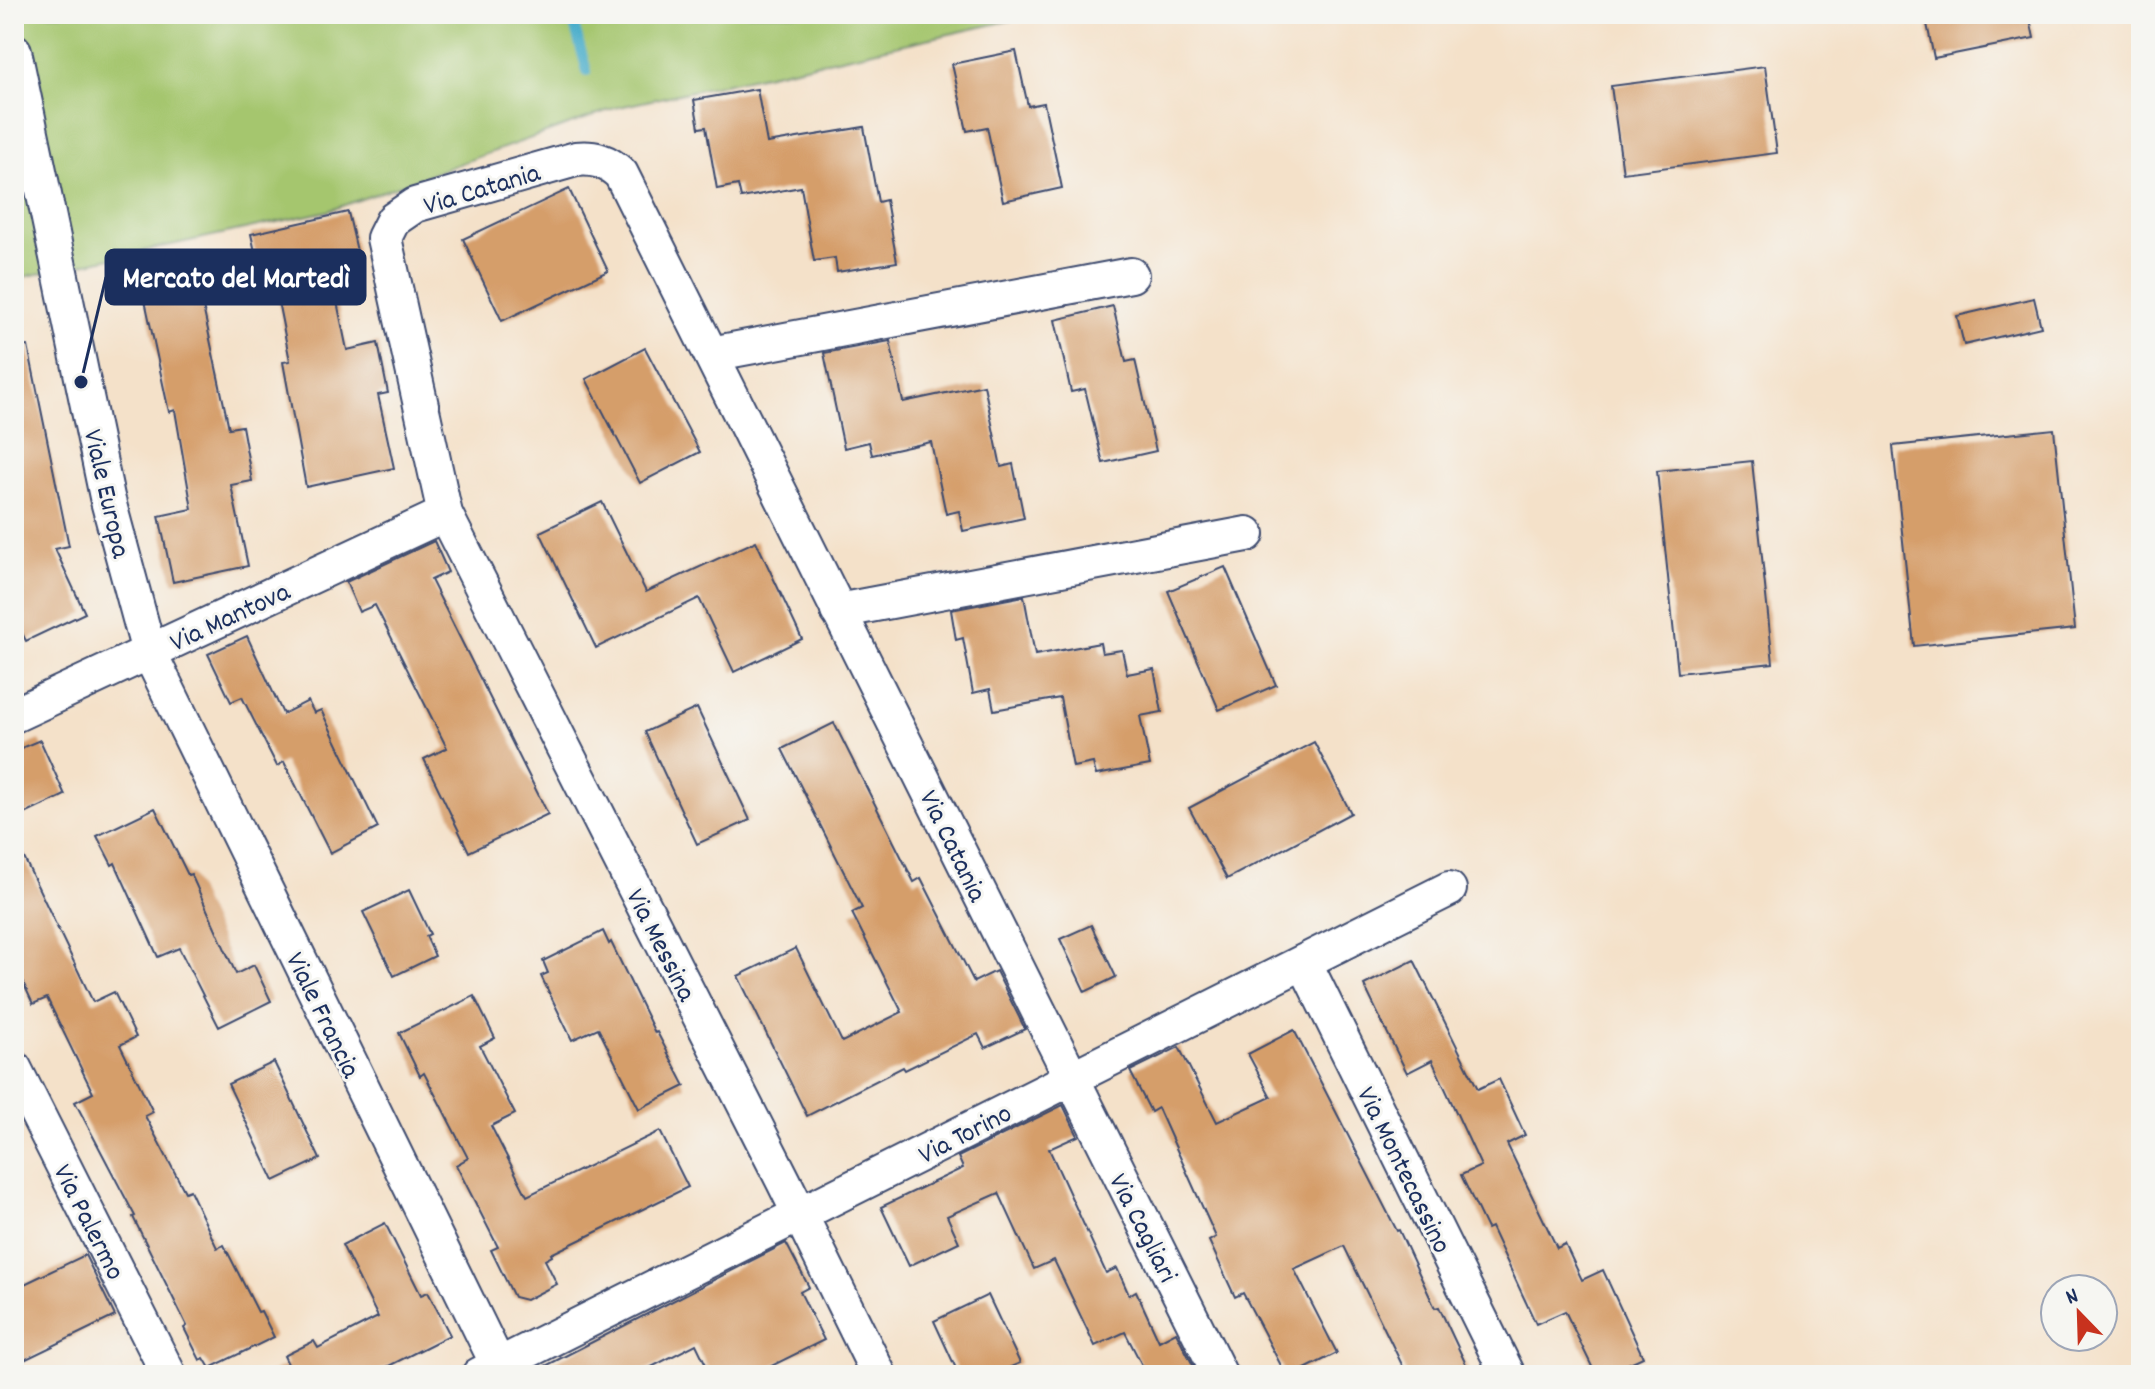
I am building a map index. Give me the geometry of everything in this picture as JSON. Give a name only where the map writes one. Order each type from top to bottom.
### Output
[{"type":"street","name":"Viale Europa","points":[[14,51],[107,497],[149,652]]},
{"type":"street","name":"Via Catania","points":[[445,514],[385,249],[385,231],[399,214],[428,201],[576,159],[604,161],[621,174],[1070,1079]]},
{"type":"street","points":[[711,354],[1131,275]]},
{"type":"street","name":"Via Mantova","points":[[14,715],[445,514]]},
{"type":"street","name":"Via Messina","points":[[445,514],[879,1375]]},
{"type":"street","points":[[838,611],[1247,534]]},
{"type":"street","name":"Viale Francia","points":[[149,652],[493,1372]]},
{"type":"street","name":"Via Torino","points":[[493,1372],[800,1214],[1449,889]]},
{"type":"street","name":"Via Montecassino","points":[[1304,962],[1508,1375]]},
{"type":"street","name":"Via Palermo","points":[[14,1068],[169,1375]]},
{"type":"street","name":"Via Cagliari","points":[[1070,1079],[1220,1375]]},
{"type":"green space","points":[[14,14],[1040,14],[615,108],[328,211],[14,279]]},
{"type":"building","points":[[1925,14],[2029,14],[2034,38],[1934,58]]},
{"type":"building","points":[[1016,51],[1028,106],[1044,103],[1062,188],[1003,201],[987,127],[967,131],[952,64]]},
{"type":"building","points":[[1765,66],[1777,153],[1623,173],[1611,86]]},
{"type":"building","points":[[757,89],[767,143],[864,127],[878,202],[886,200],[897,262],[837,272],[835,258],[814,261],[801,187],[741,198],[738,185],[717,189],[706,127],[699,128],[694,100]]},
{"type":"building","points":[[569,189],[608,271],[502,321],[463,239]]},
{"type":"building","points":[[348,212],[357,251],[328,258],[347,350],[378,343],[388,393],[378,395],[394,468],[306,487],[283,362],[290,361],[272,271],[260,274],[251,234]]},
{"type":"building","points":[[194,265],[229,428],[242,426],[252,481],[231,485],[248,566],[173,582],[159,516],[192,509],[175,410],[169,412],[140,277]]},
{"type":"building","points":[[2034,298],[2041,327],[1964,345],[1957,316]]},
{"type":"building","points":[[1113,306],[1126,362],[1135,360],[1156,451],[1103,463],[1085,389],[1071,392],[1055,320]]},
{"type":"building","points":[[890,341],[903,402],[984,385],[1001,467],[1013,464],[1024,518],[963,531],[959,511],[946,514],[931,442],[872,455],[869,442],[844,448],[824,353]]},
{"type":"building","points":[[28,346],[69,546],[55,549],[85,613],[26,641],[14,617],[14,347]]},
{"type":"building","points":[[645,348],[700,452],[640,483],[586,379]]},
{"type":"building","points":[[2054,429],[2075,629],[1914,646],[1893,446]]},
{"type":"building","points":[[1752,461],[1773,663],[1678,673],[1657,471]]},
{"type":"building","points":[[602,502],[646,592],[756,541],[802,639],[734,672],[699,598],[596,648],[540,532]]},
{"type":"building","points":[[434,541],[448,572],[431,580],[548,814],[469,852],[424,759],[447,748],[375,605],[359,612],[346,582]]},
{"type":"building","points":[[1225,567],[1276,685],[1219,710],[1168,591]]},
{"type":"building","points":[[1024,596],[1035,655],[1100,643],[1102,653],[1122,650],[1127,674],[1154,669],[1162,712],[1140,716],[1150,765],[1096,775],[1093,763],[1073,767],[1060,698],[994,710],[990,689],[973,693],[963,638],[956,640],[951,610]]},
{"type":"building","points":[[247,636],[283,714],[308,701],[314,713],[321,710],[378,828],[330,853],[284,762],[277,766],[242,697],[231,702],[208,654]]},
{"type":"building","points":[[697,708],[750,820],[697,844],[645,732]]},
{"type":"building","points":[[834,723],[914,882],[921,878],[974,982],[996,971],[1025,1029],[985,1048],[978,1034],[905,1070],[903,1067],[807,1116],[738,976],[796,948],[842,1042],[902,1012],[852,913],[862,908],[782,749]]},
{"type":"building","points":[[40,740],[65,795],[21,816],[14,801],[14,751]]},
{"type":"building","points":[[1314,742],[1351,813],[1227,879],[1189,808]]},
{"type":"building","points":[[155,808],[188,875],[191,874],[236,974],[254,965],[271,1001],[219,1027],[179,948],[158,957],[115,863],[112,865],[97,836]]},
{"type":"building","points":[[14,837],[93,1002],[114,992],[136,1037],[120,1045],[153,1112],[145,1116],[185,1192],[190,1190],[217,1248],[224,1245],[274,1337],[210,1368],[204,1358],[200,1360],[135,1216],[75,1102],[93,1093],[47,998],[33,1004],[14,963]]},
{"type":"building","points":[[409,890],[430,934],[426,936],[435,956],[394,976],[363,912]]},
{"type":"building","points":[[1091,925],[1116,977],[1085,992],[1060,939]]},
{"type":"building","points":[[603,931],[685,1086],[639,1109],[598,1028],[572,1040],[541,976],[548,973],[543,961]]},
{"type":"building","points":[[1414,960],[1478,1089],[1499,1079],[1525,1135],[1507,1144],[1557,1248],[1565,1244],[1582,1280],[1603,1270],[1643,1357],[1604,1375],[1596,1375],[1565,1311],[1536,1324],[1491,1227],[1487,1229],[1461,1175],[1481,1166],[1432,1060],[1407,1073],[1364,985]]},
{"type":"building","points":[[474,996],[495,1038],[480,1046],[515,1114],[491,1126],[527,1196],[660,1131],[688,1187],[551,1254],[545,1260],[557,1284],[526,1300],[514,1297],[491,1250],[498,1247],[456,1165],[468,1158],[424,1073],[420,1076],[399,1033]]},
{"type":"building","points":[[1294,1030],[1399,1230],[1435,1308],[1439,1307],[1471,1375],[1407,1375],[1344,1246],[1294,1269],[1337,1353],[1293,1375],[1286,1375],[1243,1293],[1235,1297],[1209,1241],[1216,1237],[1158,1108],[1151,1112],[1130,1071],[1179,1047],[1217,1122],[1271,1097],[1248,1054]]},
{"type":"building","points":[[274,1062],[320,1159],[274,1181],[228,1084]]},
{"type":"building","points":[[1063,1105],[1078,1136],[1049,1149],[1106,1273],[1117,1268],[1129,1295],[1136,1291],[1159,1341],[1176,1332],[1198,1375],[1147,1375],[1125,1332],[1095,1346],[1054,1260],[1034,1269],[999,1193],[947,1216],[959,1242],[909,1266],[881,1207],[963,1168],[958,1157]]},
{"type":"building","points":[[385,1223],[421,1295],[428,1292],[450,1335],[371,1375],[266,1375],[288,1364],[284,1356],[314,1341],[318,1348],[378,1317],[342,1245]]},
{"type":"building","points":[[786,1243],[809,1287],[800,1292],[824,1340],[753,1375],[711,1375],[696,1344],[636,1375],[528,1375]]},
{"type":"building","points":[[85,1255],[115,1316],[14,1365],[14,1289]]},
{"type":"building","points":[[988,1295],[1020,1363],[993,1375],[959,1375],[934,1321]]},
{"type":"waterway","points":[[571,14],[587,71]]},
{"type":"place","name":"Mercato del Martedì","points":[[81,382]]}]
